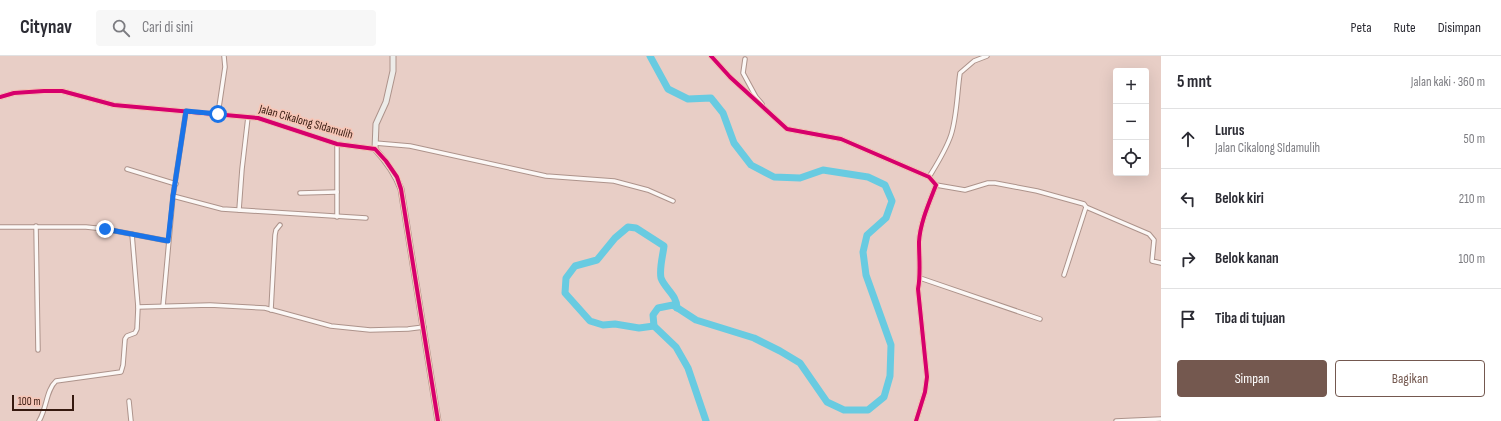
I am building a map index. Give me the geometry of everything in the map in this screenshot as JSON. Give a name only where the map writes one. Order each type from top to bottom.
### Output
[{"type":"street","points":[[218,114],[225,67],[224,56]]},
{"type":"street","points":[[393,56],[393,71],[386,102],[376,124],[375,149],[386,161],[397,177],[402,189],[438,421]]},
{"type":"street","points":[[711,56],[730,78],[786,129],[841,139],[929,177],[936,185],[965,190],[992,182],[1008,184],[1084,204],[1086,207],[1149,234],[1154,240],[1152,261],[1161,263]]},
{"type":"street","points":[[929,177],[942,155],[950,136],[955,117],[960,73],[974,61],[987,56]]},
{"type":"street","points":[[745,59],[743,73],[756,97],[770,114]]},
{"type":"street","name":"Jalan Cikalong SIdamulih","points":[[0,97],[14,93],[62,91],[114,105],[258,118],[337,144],[375,149]]},
{"type":"street","points":[[163,306],[173,196],[186,111]]},
{"type":"street","points":[[239,210],[248,117]]},
{"type":"street","points":[[376,143],[410,146],[546,176],[614,181],[648,190],[673,201]]},
{"type":"street","points":[[337,144],[337,217]]},
{"type":"street","points":[[127,169],[176,184]]},
{"type":"street","points":[[916,421],[925,392],[927,377],[918,289],[920,278],[919,241],[924,219],[936,185]]},
{"type":"street","points":[[300,193],[337,192]]},
{"type":"street","points":[[173,196],[214,207],[239,210],[366,218]]},
{"type":"street","points":[[1064,274],[1086,207]]},
{"type":"street","points":[[271,310],[275,235],[276,230],[280,225]]},
{"type":"street","points":[[36,226],[38,350]]},
{"type":"street","points":[[0,227],[86,227],[168,241]]},
{"type":"street","points":[[39,421],[44,413],[48,394],[56,381],[120,372],[123,366],[125,339],[127,336],[135,333],[137,328],[138,307],[132,234]]},
{"type":"street","points":[[920,278],[1040,319]]},
{"type":"street","points":[[138,307],[210,305],[265,308],[331,326],[370,330],[408,330],[424,327]]},
{"type":"street","points":[[129,401],[131,421]]},
{"type":"street","points":[[1116,421],[1161,419]]},
{"type":"waterway","points":[[650,56],[668,89],[688,99],[711,98],[723,113],[734,143],[751,165],[774,177],[800,178],[823,170],[868,177],[885,185],[892,201],[886,218],[867,235],[863,252],[866,275],[891,345],[890,376],[884,397],[868,410],[844,410],[827,402],[800,363],[780,351],[754,338],[696,320],[673,305],[658,308],[653,315],[654,326],[676,347],[688,368],[706,421]]},
{"type":"waterway","points":[[654,326],[639,328],[615,324],[603,325],[590,321],[565,293],[566,278],[575,266],[597,260],[615,238],[628,227],[636,228],[664,246],[661,278],[675,299],[677,308]]},
{"type":"cycle path","points":[[711,56],[730,77],[787,129],[841,139],[929,177],[936,185],[923,220],[919,242],[920,272],[918,289],[927,377],[925,392],[916,421]]},
{"type":"cycle path","points":[[0,97],[14,93],[62,91],[114,105],[258,118],[337,144],[375,149],[386,161],[397,177],[401,189],[438,421]]},
{"type":"route","points":[[105,229],[168,241],[173,196],[186,111],[218,114]]}]
